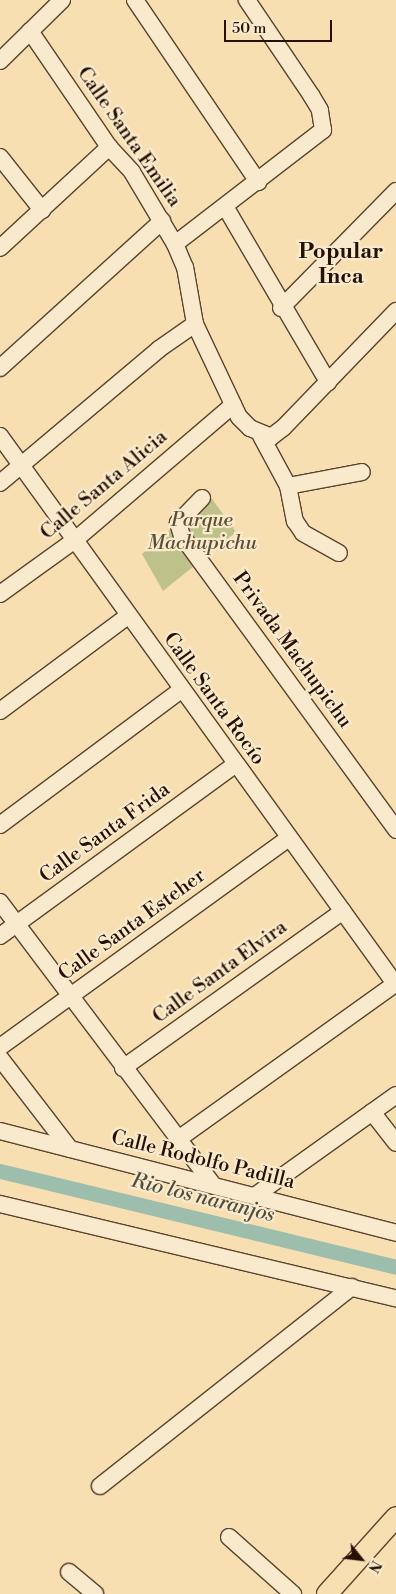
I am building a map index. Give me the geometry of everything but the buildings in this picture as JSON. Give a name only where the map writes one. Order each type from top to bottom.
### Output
[{"type":"main road","points":[[327,1594],[396,1517]]},
{"type":"street","points":[[0,61],[62,0]]},
{"type":"street","points":[[135,0],[258,182]]},
{"type":"street","points":[[175,244],[307,146],[323,130],[320,110],[247,0]]},
{"type":"street","name":"Calle Santa Emilia","points":[[30,31],[109,147],[132,172],[162,221],[175,244],[195,324],[239,417],[261,436]]},
{"type":"street","points":[[0,248],[109,147]]},
{"type":"street","points":[[0,157],[42,210]]},
{"type":"street","points":[[281,308],[396,191]]},
{"type":"street","points":[[226,208],[281,308],[328,382]]},
{"type":"street","points":[[0,368],[162,221]]},
{"type":"street","points":[[261,436],[271,437],[283,428],[396,311]]},
{"type":"street","points":[[0,483],[158,349],[195,324]]},
{"type":"street","name":"Calle Santa Alicia","points":[[0,594],[75,540],[233,405]]},
{"type":"street","name":"Calle Santa Rocío","points":[[0,436],[181,690],[396,984]]},
{"type":"street","points":[[261,436],[288,486],[295,520],[303,533],[338,553]]},
{"type":"street","points":[[288,486],[362,472]]},
{"type":"street","name":"Privada Machupichu","points":[[202,498],[178,523],[182,536],[396,830]]},
{"type":"street","points":[[0,711],[128,616]]},
{"type":"street","points":[[0,825],[181,690]]},
{"type":"street","name":"Calle Santa Frida","points":[[0,936],[236,764]]},
{"type":"street","name":"Calle Santa Esteher","points":[[0,1046],[289,838]]},
{"type":"street","points":[[0,902],[68,996],[213,1185]]},
{"type":"street","name":"Calle Santa Elvira","points":[[123,1068],[342,911]]},
{"type":"street","points":[[177,1140],[396,984]]},
{"type":"street","points":[[0,1058],[70,1149]]},
{"type":"street","points":[[256,1195],[396,1095]]},
{"type":"street","points":[[372,1112],[396,1143]]},
{"type":"street","name":"Calle Rodolfo Padilla","points":[[0,1131],[256,1195],[396,1233]]},
{"type":"street","points":[[0,1204],[396,1298]]},
{"type":"street","points":[[100,1486],[352,1287]]},
{"type":"street","points":[[229,1537],[294,1594]]},
{"type":"street","points":[[69,1572],[95,1594]]},
{"type":"green space","name":"Parque Machupichu","points":[[210,496],[236,532],[163,591],[142,554]]},
{"type":"waterway","name":"Rio los naranjos","points":[[0,1171],[396,1267]]},
{"type":"district","name":"Popular Inca","points":[[341,264]]}]
